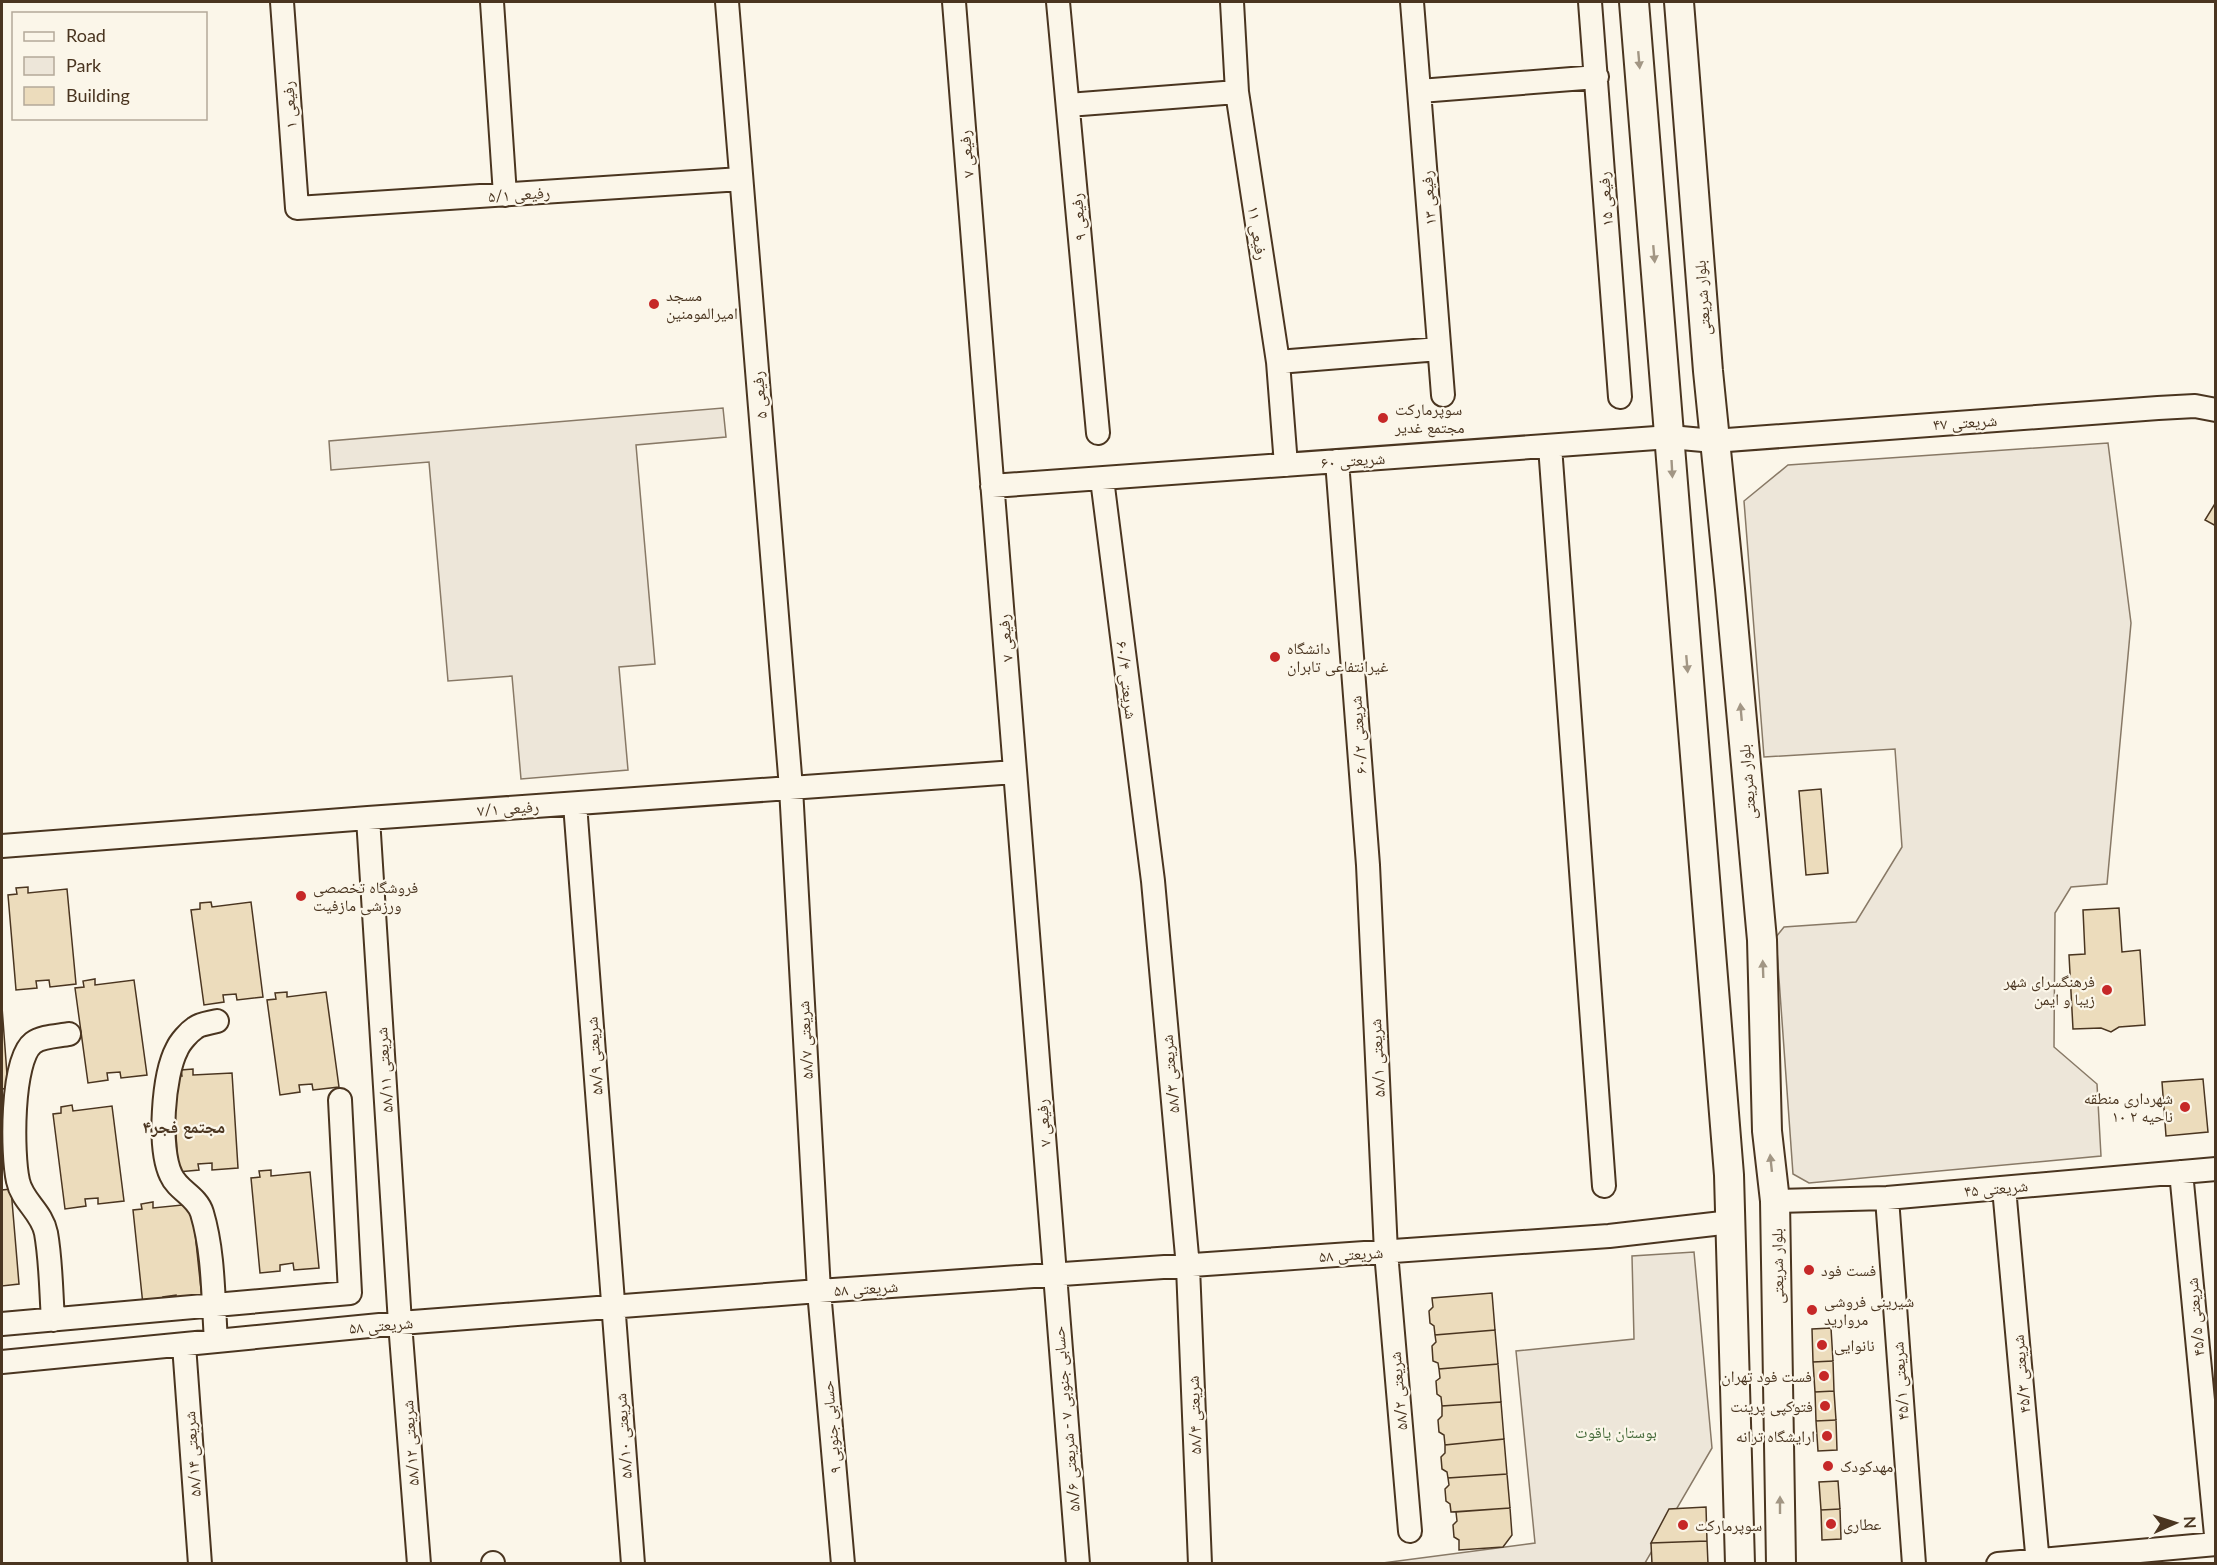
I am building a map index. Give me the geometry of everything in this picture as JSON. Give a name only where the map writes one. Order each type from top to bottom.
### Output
[{"type":"main road","points":[[1634,2],[1729,1175],[1740,1563]]},
{"type":"main road","name":"بلوار شریعتی","points":[[1679,2],[1714,441],[1762,940],[1767,1131],[1775,1201],[1781,1563]]},
{"type":"street","name":"رفیعی ۱","points":[[282,2],[297,208]]},
{"type":"street","points":[[492,2],[505,195]]},
{"type":"street","name":"رفیعی ۵","points":[[727,2],[791,788]]},
{"type":"street","name":"رفیعی ۷","points":[[954,2],[1055,1275]]},
{"type":"street","name":"رفیعی ۹","points":[[1058,2],[1098,433]]},
{"type":"street","name":"رفیعی ۱۱","points":[[1232,2],[1237,92],[1278,362],[1286,465]]},
{"type":"street","name":"رفیعی ۱۳","points":[[1412,2],[1443,395]]},
{"type":"street","name":"رفیعی ۱۵","points":[[1590,2],[1620,397]]},
{"type":"street","points":[[1420,91],[1597,77]]},
{"type":"street","points":[[1068,105],[1237,92]]},
{"type":"street","name":"رفیعی ۵/۱","points":[[297,208],[741,179]]},
{"type":"street","points":[[1278,362],[1440,349]]},
{"type":"street","name":"شریعتی ۴۷","points":[[1714,441],[2158,408],[2195,406],[2216,410]]},
{"type":"street","name":"شریعتی ۶۰","points":[[992,486],[1670,438],[1714,441]]},
{"type":"street","points":[[1550,446],[1604,1186]]},
{"type":"street","name":"شریعتی ۶۰/۲","points":[[1337,461],[1368,865]]},
{"type":"street","name":"شریعتی ۶۰/۴","points":[[1102,479],[1153,881]]},
{"type":"street","name":"رفیعی ۷/۱","points":[[2,846],[1015,772]]},
{"type":"street","name":"شریعتی ۵۸/۷","points":[[791,788],[819,1291]]},
{"type":"street","name":"شریعتی ۵۸/۹","points":[[575,804],[613,1308]]},
{"type":"street","name":"شریعتی ۵۸/۱۱","points":[[368,818],[400,1323]]},
{"type":"street","name":"شریعتی ۵۸/۱","points":[[1368,865],[1386,1252]]},
{"type":"street","name":"شریعتی ۵۸/۳","points":[[1153,881],[1188,1267]]},
{"type":"street","points":[[216,1341],[210,1262],[202,1212],[196,1200],[182,1190],[171,1175],[165,1152],[163,1123],[166,1086],[177,1049],[196,1026],[217,1021]]},
{"type":"street","points":[[53,1320],[46,1233],[41,1218],[24,1196],[18,1181],[15,1092],[23,1060],[33,1043],[48,1037],[69,1034]]},
{"type":"street","points":[[2,1324],[350,1293],[340,1100]]},
{"type":"street","name":"شریعتی ۴۵","points":[[1775,1201],[1887,1198],[2216,1168]]},
{"type":"street","name":"شریعتی ۴۵/۵","points":[[2181,1172],[2216,1535]]},
{"type":"street","name":"شریعتی ۴۵/۳","points":[[2004,1188],[2037,1562]]},
{"type":"street","name":"شریعتی ۴۵/۱","points":[[1887,1198],[1914,1563]]},
{"type":"street","name":"شریعتی ۵۸","points":[[2,1362],[400,1323],[819,1291],[1609,1236],[1731,1222]]},
{"type":"street","name":"شریعتی ۵۸/۲","points":[[1386,1252],[1410,1531]]},
{"type":"street","name":"شریعتی ۵۸/۴","points":[[1188,1267],[1200,1563]]},
{"type":"street","name":"حسابی جنوبی ۷ - شریعتی ۵۸/۶","points":[[1055,1275],[1078,1563]]},
{"type":"street","name":"حسابی جنوبی ۹","points":[[819,1291],[843,1563]]},
{"type":"street","name":"شریعتی ۵۸/۱۰","points":[[613,1308],[633,1563]]},
{"type":"street","name":"شریعتی ۵۸/۱۲","points":[[400,1323],[419,1563]]},
{"type":"street","name":"شریعتی ۵۸/۱۴","points":[[184,1345],[200,1563]]},
{"type":"street","points":[[1998,1563],[2037,1562],[2216,1544]]},
{"type":"green space","points":[[723,408],[726,437],[636,445],[655,664],[619,667],[628,770],[521,779],[512,676],[448,681],[429,462],[331,470],[329,441]]},
{"type":"green space","points":[[2108,443],[2131,623],[2107,884],[2071,887],[2055,913],[2054,1047],[2097,1084],[2101,1156],[1809,1183],[1793,1174],[1776,937],[1784,927],[1856,922],[1902,847],[1895,749],[1764,757],[1744,501],[1788,465]]},
{"type":"green space","name":"بوستان یاقوت","points":[[1694,1252],[1712,1448],[1645,1563],[1375,1564],[1535,1543],[1516,1351],[1634,1339],[1632,1256]]},
{"type":"building","points":[[2216,502],[2216,526],[2205,520]]},
{"type":"building","points":[[1821,789],[1828,873],[1806,875],[1799,791]]},
{"type":"building","points":[[28,887],[28,893],[67,889],[76,984],[50,987],[49,980],[36,981],[37,988],[16,990],[8,895],[17,894],[16,888]]},
{"type":"building","points":[[211,902],[212,907],[251,902],[263,997],[237,1000],[236,994],[223,995],[224,1002],[204,1005],[191,910],[200,909],[200,903]]},
{"type":"building","name":"فرهنگسرای شهر زیبا و ایمن","points":[[2119,908],[2122,952],[2140,950],[2145,1025],[2119,1027],[2111,1032],[2101,1028],[2073,1029],[2069,955],[2085,954],[2083,910]]},
{"type":"building","points":[[95,979],[95,985],[134,980],[147,1075],[121,1078],[120,1072],[107,1073],[108,1080],[88,1083],[75,988],[84,987],[83,981]]},
{"type":"building","points":[[287,992],[287,997],[326,992],[339,1087],[313,1090],[312,1084],[299,1085],[300,1092],[280,1095],[267,1000],[276,999],[275,993]]},
{"type":"building","points":[[2,1007],[8,1088],[2,1089]]},
{"type":"building","points":[[193,1069],[193,1075],[232,1073],[238,1168],[212,1170],[212,1163],[198,1164],[199,1170],[178,1172],[173,1076],[182,1076],[181,1070]]},
{"type":"building","name":"شهرداری منطقه ۱۰ ناحیه ۲","points":[[2203,1079],[2208,1132],[2166,1136],[2162,1082]]},
{"type":"building","points":[[72,1105],[73,1111],[112,1106],[124,1201],[98,1204],[98,1198],[85,1199],[86,1206],[65,1209],[53,1114],[61,1113],[61,1107]]},
{"type":"building","points":[[271,1170],[271,1176],[310,1172],[319,1268],[294,1270],[293,1263],[280,1265],[280,1271],[260,1273],[251,1178],[260,1177],[259,1171]]},
{"type":"building","points":[[11,1189],[19,1284],[2,1286],[2,1190]]},
{"type":"building","points":[[153,1202],[153,1208],[192,1204],[202,1299],[176,1302],[176,1295],[163,1297],[163,1303],[143,1305],[133,1210],[142,1209],[141,1204]]},
{"type":"building","points":[[1492,1293],[1495,1330],[1435,1335],[1434,1326],[1430,1323],[1429,1311],[1433,1307],[1432,1298]]},
{"type":"building","name":"نانوایی","points":[[1831,1328],[1833,1361],[1813,1362],[1812,1329]]},
{"type":"building","points":[[1495,1330],[1498,1364],[1439,1369],[1438,1363],[1433,1361],[1432,1346],[1436,1342],[1435,1335]]},
{"type":"building","name":"فست فود تهران","points":[[1833,1361],[1834,1391],[1815,1392],[1813,1362]]},
{"type":"building","points":[[1498,1364],[1501,1402],[1442,1406],[1441,1397],[1437,1394],[1436,1381],[1440,1378],[1439,1369]]},
{"type":"building","name":"فتوکپی پرینت","points":[[1834,1391],[1836,1420],[1816,1421],[1815,1392]]},
{"type":"building","points":[[1501,1402],[1504,1439],[1445,1445],[1444,1435],[1439,1432],[1438,1420],[1442,1416],[1442,1406]]},
{"type":"building","name":"ارایشگاه ترانه","points":[[1836,1420],[1837,1450],[1818,1451],[1816,1421]]},
{"type":"building","points":[[1504,1439],[1507,1474],[1448,1478],[1447,1472],[1442,1469],[1441,1457],[1445,1453],[1445,1445]]},
{"type":"building","points":[[1507,1474],[1510,1508],[1451,1512],[1450,1504],[1446,1501],[1445,1489],[1449,1485],[1448,1478]]},
{"type":"building","points":[[1838,1481],[1840,1509],[1821,1510],[1819,1482]]},
{"type":"building","name":"سوپرمارکت","points":[[1706,1507],[1707,1541],[1651,1543],[1669,1509]]},
{"type":"building","points":[[1510,1508],[1512,1535],[1503,1547],[1459,1550],[1459,1540],[1454,1537],[1453,1525],[1457,1521],[1456,1512]]},
{"type":"building","name":"عطاری","points":[[1840,1509],[1841,1539],[1822,1540],[1821,1510]]},
{"type":"building","points":[[1707,1541],[1708,1564],[1652,1564],[1651,1543]]},
{"type":"place","name":"مسجد امیرالمومنین","points":[[654,304]]},
{"type":"place","name":"سوپرمارکت مجتمع غدیر","points":[[1383,418]]},
{"type":"place","name":"دانشگاه غیرانتفاعی تابران","points":[[1275,657]]},
{"type":"place","name":"فروشگاه تخصصی ورزشی مازفیت","points":[[301,896]]},
{"type":"place","name":"فرهنگسرای شهر زیبا و ایمن","points":[[2107,990]]},
{"type":"place","name":"شهرداری منطقه ۱۰ ناحیه ۲","points":[[2185,1107]]},
{"type":"place","name":"فست فود","points":[[1809,1270]]},
{"type":"place","name":"شیرینی فروشی مروارید","points":[[1812,1310]]},
{"type":"place","name":"نانوایی","points":[[1822,1345]]},
{"type":"place","name":"فست فود تهران","points":[[1824,1376]]},
{"type":"place","name":"فتوکپی پرینت","points":[[1825,1406]]},
{"type":"place","name":"ارایشگاه ترانه","points":[[1827,1436]]},
{"type":"place","name":"مهدکودک","points":[[1828,1466]]},
{"type":"place","name":"عطاری","points":[[1831,1524]]},
{"type":"place","name":"سوپرمارکت","points":[[1683,1525]]},
{"type":"district","name":"مجتمع فجر۴","points":[[184,1127]]}]
